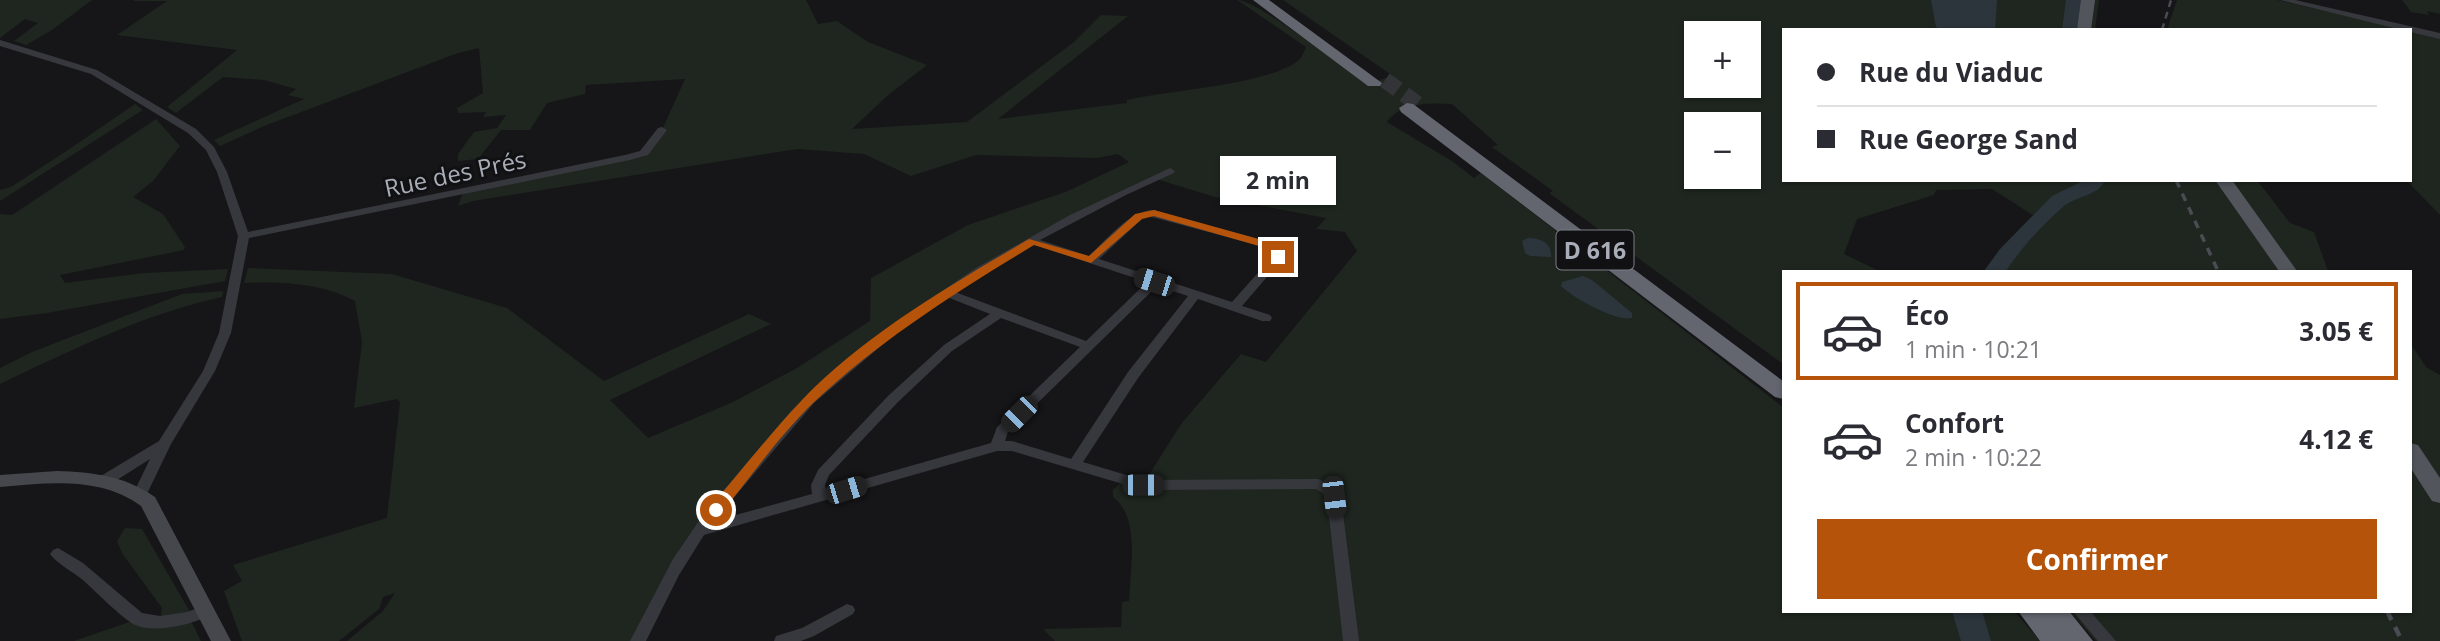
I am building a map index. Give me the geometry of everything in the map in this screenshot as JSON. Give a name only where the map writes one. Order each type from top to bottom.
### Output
[{"type":"highway","points":[[1260,0],[1380,81],[1273,0]]},
{"type":"highway","name":"D 616","points":[[1782,375],[1413,106],[1782,391]]},
{"type":"highway","points":[[2033,613],[2056,641]]},
{"type":"highway","points":[[2055,613],[2079,641]]},
{"type":"main road","points":[[2084,28],[2088,0]]},
{"type":"main road","points":[[2225,182],[2287,270]]},
{"type":"main road","points":[[2242,182],[2250,215]]},
{"type":"main road","points":[[2412,453],[2440,495]]},
{"type":"main road","points":[[0,481],[72,478],[104,481],[140,494],[148,502],[221,641]]},
{"type":"street","points":[[2284,0],[2319,4],[2410,28]]},
{"type":"street","points":[[2412,29],[2440,36]]},
{"type":"street","points":[[0,43],[94,72],[192,131],[210,149],[222,172],[244,236],[225,333],[209,371],[164,444],[140,494]]},
{"type":"street","name":"Rue des Prés","points":[[244,236],[626,158],[644,153],[662,130]]},
{"type":"street","points":[[638,641],[699,531],[732,488],[807,402],[862,355],[946,293],[1111,198],[1170,171]]},
{"type":"street","points":[[1091,260],[1139,216],[1154,213],[1276,250],[1278,257],[1234,307]]},
{"type":"street","points":[[1033,241],[1266,317]]},
{"type":"street","points":[[997,446],[1002,430],[1154,282]]},
{"type":"street","points":[[946,293],[1088,346]]},
{"type":"street","points":[[1075,463],[1133,374],[1195,295]]},
{"type":"street","points":[[820,498],[818,485],[823,472],[893,399],[948,348],[998,314]]},
{"type":"street","points":[[104,481],[164,444]]},
{"type":"street","points":[[699,531],[997,446],[1012,446],[1143,485],[1318,484],[1328,489],[1334,497],[1351,641]]},
{"type":"street","points":[[58,554],[78,567],[138,619],[160,622],[180,620],[206,611]]},
{"type":"street","points":[[782,641],[808,632],[847,610]]},
{"type":"street","points":[[2083,613],[2108,641]]},
{"type":"shaded area","points":[[0,0],[92,0],[52,30],[26,45],[14,41],[38,23],[25,19],[0,38]]},
{"type":"shaded area","points":[[135,0],[806,0],[818,24],[837,21],[868,42],[927,65],[887,96],[852,129],[967,122],[1074,42],[1101,15],[1128,16],[998,119],[1127,103],[1127,100],[1145,96],[1217,86],[1264,76],[1299,60],[1306,47],[1237,0],[1248,3],[1281,22],[1366,84],[1393,76],[1283,0],[2099,0],[2095,28],[1782,28],[1782,182],[2259,182],[2290,223],[2314,232],[2328,270],[1996,270],[2007,253],[2039,219],[1992,189],[1936,190],[1934,195],[1857,219],[1844,254],[1877,270],[1782,270],[1782,363],[1549,193],[1553,191],[1492,147],[1498,145],[1452,104],[1416,105],[1393,115],[1387,122],[1452,161],[1474,178],[1481,173],[1782,406],[1782,613],[2016,613],[2040,641],[1055,641],[1043,629],[1121,627],[1122,602],[1129,601],[1132,545],[1127,518],[1122,506],[1113,497],[1113,490],[1129,475],[1147,478],[1181,424],[1241,354],[1266,362],[1357,251],[1345,232],[1316,229],[1326,218],[1215,197],[1153,178],[1111,198],[946,293],[807,402],[732,488],[638,641],[347,641],[383,611],[395,593],[383,597],[379,609],[339,641],[242,641],[224,591],[242,581],[233,565],[387,518],[400,402],[397,399],[354,408],[362,342],[355,301],[329,290],[301,284],[244,283],[248,268],[392,274],[507,308],[604,381],[749,314],[771,324],[610,400],[648,438],[733,402],[797,368],[870,321],[871,278],[968,225],[1068,191],[1129,162],[1118,154],[1097,158],[976,155],[911,176],[864,154],[797,149],[473,201],[458,206],[463,193],[644,153],[662,130],[685,79],[586,85],[585,94],[547,103],[530,130],[501,130],[478,159],[458,161],[458,154],[474,132],[497,128],[506,115],[483,117],[486,112],[458,113],[457,108],[483,93],[479,48],[458,53],[264,126],[220,146],[214,140],[304,99],[288,95],[296,89],[264,80],[223,77],[176,113],[167,107],[237,50],[117,35],[167,1],[133,1]]},
{"type":"shaded area","points":[[1931,0],[1997,0],[1995,28],[1936,27]]},
{"type":"shaded area","points":[[2177,0],[2277,0],[2398,28],[2168,28]]},
{"type":"shaded area","points":[[2402,0],[2440,0],[2440,14],[2411,12]]},
{"type":"shaded area","points":[[2412,30],[2440,37],[2440,215],[2408,182],[2412,182]]},
{"type":"shaded area","points":[[135,104],[143,110],[0,201],[0,190],[11,187]]},
{"type":"shaded area","points":[[156,119],[180,146],[153,181],[133,197],[163,214],[185,247],[184,250],[60,275],[65,283],[144,273],[228,269],[225,281],[0,319],[0,214],[12,215]]},
{"type":"shaded area","points":[[1528,238],[1545,242],[1550,248],[1551,257],[1530,256],[1525,253],[1522,241]]},
{"type":"shaded area","points":[[1583,276],[1592,280],[1632,313],[1632,318],[1616,316],[1595,308],[1561,286],[1562,282]]},
{"type":"shaded area","points":[[223,291],[222,297],[137,323],[0,384],[0,368],[32,352],[182,294]]},
{"type":"shaded area","points":[[2412,346],[2426,367],[2440,375],[2440,641],[2096,641],[2072,613],[2412,613]]},
{"type":"shaded area","points":[[125,528],[142,529],[193,617],[190,619],[201,641],[74,641],[138,619],[160,622],[162,608],[122,553],[117,541]]},
{"type":"waterway","points":[[2070,28],[2074,0]]},
{"type":"waterway","points":[[1996,270],[2007,253],[2059,200],[2094,182]]},
{"type":"waterway","points":[[1968,613],[1976,641]]},
{"type":"tunnel","points":[[1385,80],[1419,105]]},
{"type":"railway","points":[[2163,28],[2171,0]]},
{"type":"railway","points":[[2177,182],[2218,270]]},
{"type":"railway","points":[[2388,613],[2402,641]]},
{"type":"route","points":[[716,510],[807,402],[862,355],[915,313],[1033,241],[1091,260],[1139,216],[1154,213],[1269,246],[1276,250],[1278,257]]}]
